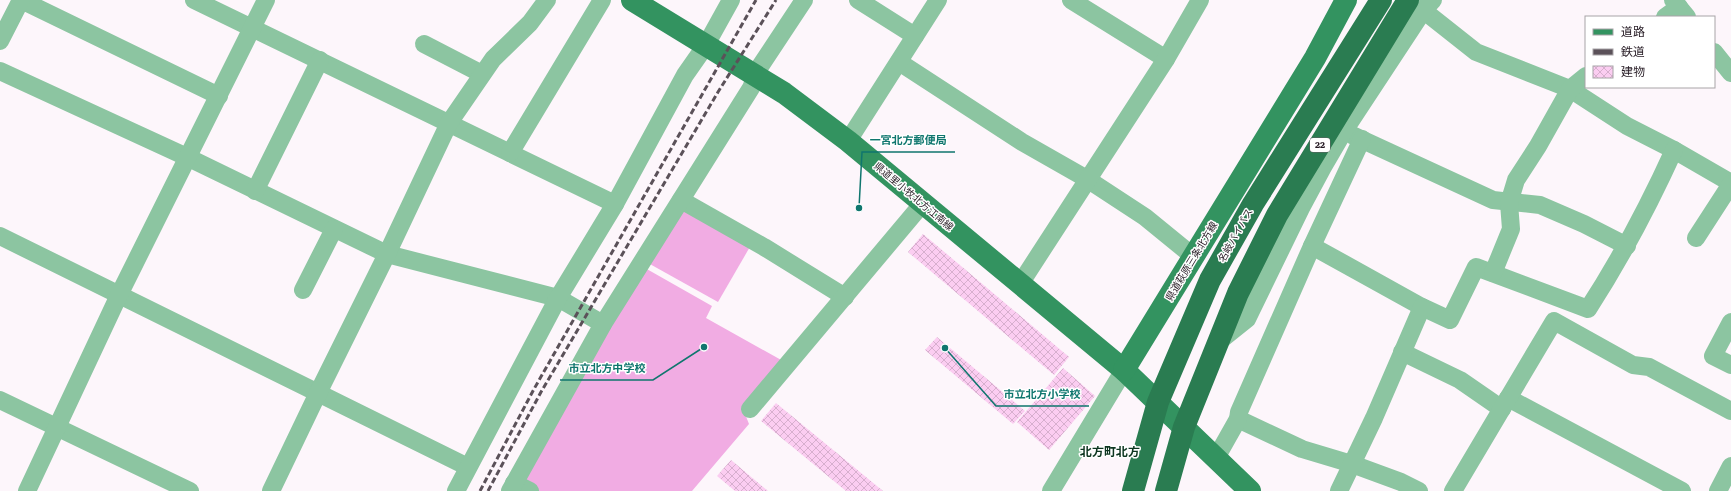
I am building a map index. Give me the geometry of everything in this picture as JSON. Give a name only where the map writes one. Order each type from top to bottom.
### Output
[{"type":"highway","name":"名岐バイパス","points":[[1133,491],[1158,402],[1210,280],[1253,204],[1381,0]]},
{"type":"highway","name":"22","points":[[1166,491],[1184,427],[1217,343],[1238,293],[1277,215],[1418,3]]},
{"type":"main road","name":"県道里小牧北方江南線","points":[[632,0],[784,93],[848,141],[1124,370]]},
{"type":"main road","name":"県道萩原三条北方線","points":[[1124,370],[1315,58],[1346,0]]},
{"type":"main road","points":[[1124,370],[1250,491]]},
{"type":"street","points":[[0,41],[21,0],[219,96]]},
{"type":"street","points":[[194,0],[615,204]]},
{"type":"street","points":[[27,491],[119,295],[266,0]]},
{"type":"street","points":[[271,491],[387,254],[449,123],[493,59],[530,23],[547,0]]},
{"type":"street","points":[[510,153],[602,0]]},
{"type":"street","points":[[456,491],[558,298],[615,204],[685,75],[706,45],[731,0]]},
{"type":"street","points":[[518,488],[603,324],[751,88],[756,75],[804,0]]},
{"type":"street","points":[[858,0],[916,36]]},
{"type":"street","points":[[848,141],[938,0]]},
{"type":"street","points":[[1071,0],[1166,59]]},
{"type":"street","points":[[1020,284],[1166,59],[1200,0]]},
{"type":"street","points":[[1217,343],[1247,319],[1270,274],[1300,208],[1418,3],[1476,52],[1570,88],[1627,126],[1674,150],[1731,184],[1696,238]]},
{"type":"street","points":[[424,44],[482,74]]},
{"type":"street","points":[[1715,53],[1731,73]]},
{"type":"street","points":[[255,190],[320,60]]},
{"type":"street","points":[[899,62],[1022,142],[1087,180],[1145,217],[1194,257]]},
{"type":"street","points":[[0,71],[188,158],[387,254],[558,298],[603,324]]},
{"type":"street","points":[[1493,273],[1511,229],[1509,203],[1516,180],[1538,146],[1570,88],[1585,77]]},
{"type":"street","points":[[1344,131],[1493,200],[1509,203],[1540,205],[1584,224],[1627,246]]},
{"type":"street","points":[[1216,458],[1238,419],[1239,412],[1312,246],[1362,139]]},
{"type":"street","points":[[1312,246],[1422,307],[1450,320],[1476,267],[1588,309],[1627,246],[1674,150]]},
{"type":"street","points":[[681,200],[764,247],[845,297]]},
{"type":"street","points":[[750,409],[923,203]]},
{"type":"street","points":[[303,290],[334,229]]},
{"type":"street","points":[[0,236],[468,467]]},
{"type":"street","points":[[1453,491],[1566,300]]},
{"type":"street","points":[[1339,491],[1374,418],[1422,307]]},
{"type":"street","points":[[1554,321],[1633,365],[1649,367],[1731,411]]},
{"type":"street","points":[[1731,322],[1713,356],[1731,365]]},
{"type":"street","points":[[1402,352],[1682,491]]},
{"type":"street","points":[[1051,491],[1124,370]]},
{"type":"street","points":[[0,400],[190,491]]},
{"type":"street","points":[[1238,419],[1302,449],[1352,464],[1401,482],[1419,491]]},
{"type":"street","points":[[1718,491],[1731,466]]},
{"type":"shaded area","points":[[683,207],[751,245],[718,302],[648,263]]},
{"type":"shaded area","points":[[645,268],[712,306],[706,318],[783,361],[743,409],[749,424],[692,491],[539,491],[524,484],[523,479]]},
{"type":"building","points":[[923,234],[1069,357],[1054,375],[908,252]]},
{"type":"building","points":[[937,337],[1025,411],[1013,424],[925,350]]},
{"type":"building","points":[[1063,368],[1095,396],[1049,450],[1017,422]]},
{"type":"building","points":[[776,403],[883,491],[846,491],[761,421]]},
{"type":"building","points":[[731,460],[768,491],[735,491],[717,476]]},
{"type":"railway","points":[[480,491],[534,389],[756,0]]},
{"type":"railway","points":[[488,491],[541,392],[718,92],[776,0]]},
{"type":"place","name":"一宮北方郵便局","points":[[859,208]]},
{"type":"place","name":"市立北方中学校","points":[[704,347]]},
{"type":"place","name":"市立北方小学校","points":[[945,348]]},
{"type":"district","name":"北方町北方","points":[[1110,452]]}]
